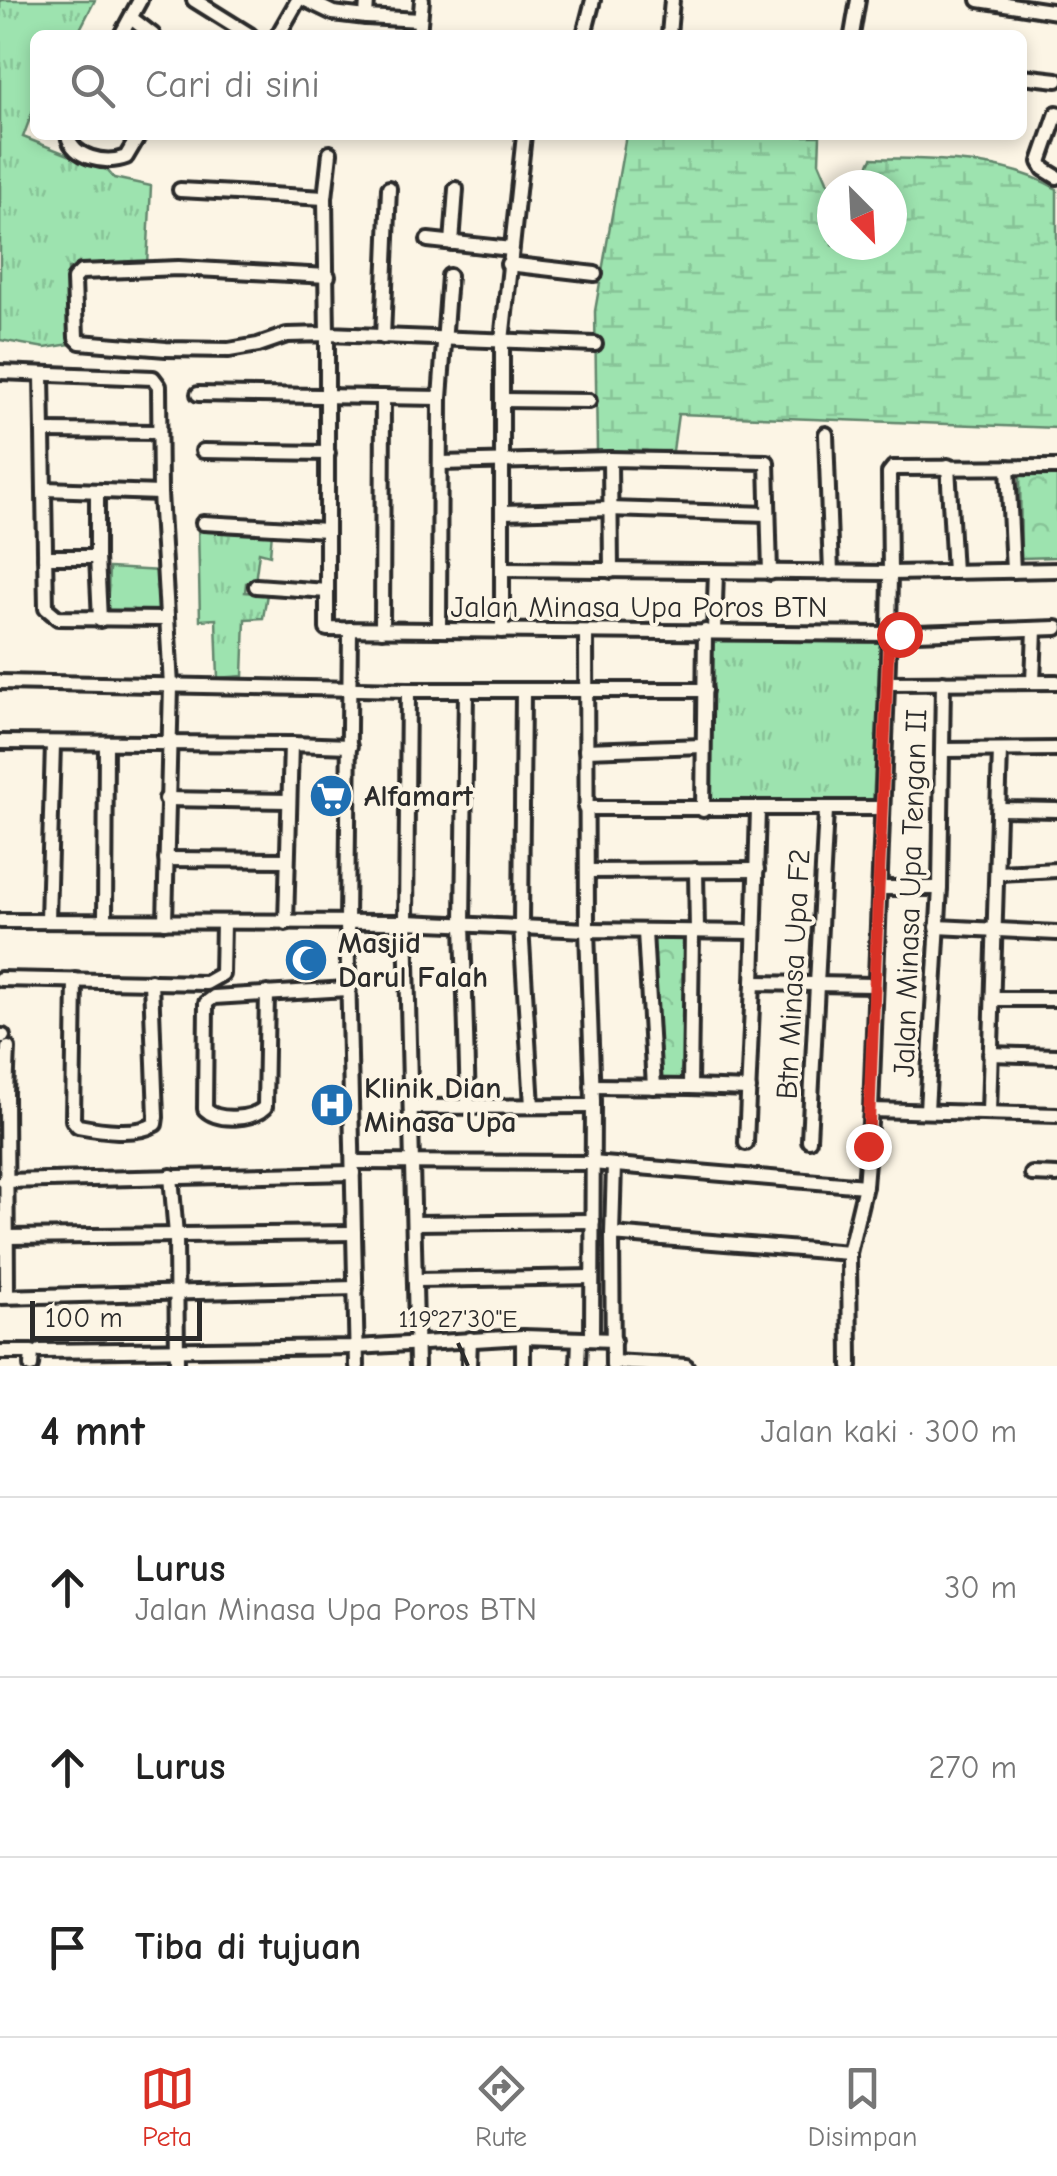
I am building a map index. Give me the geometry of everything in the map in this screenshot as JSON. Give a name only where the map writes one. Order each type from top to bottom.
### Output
[{"type":"street","points":[[124,30],[140,0]]},
{"type":"street","points":[[194,0],[242,30]]},
{"type":"street","points":[[217,14],[225,0]]},
{"type":"street","points":[[281,30],[298,0]]},
{"type":"street","points":[[306,0],[333,14],[420,20]]},
{"type":"street","points":[[366,17],[368,0]]},
{"type":"street","points":[[420,30],[422,0]]},
{"type":"street","points":[[585,30],[593,0]]},
{"type":"street","points":[[669,30],[672,0]]},
{"type":"street","points":[[853,30],[858,0]]},
{"type":"street","points":[[979,0],[1057,12]]},
{"type":"street","points":[[131,18],[147,30]]},
{"type":"street","points":[[1027,77],[1057,80]]},
{"type":"street","points":[[1057,113],[1040,162],[1044,170],[1057,177]]},
{"type":"street","points":[[69,140],[76,150],[103,161],[126,157],[136,140]]},
{"type":"street","points":[[502,631],[502,341],[523,140]]},
{"type":"street","points":[[256,586],[326,591],[326,198],[330,153]]},
{"type":"street","points":[[383,337],[389,188]]},
{"type":"street","points":[[452,243],[456,189]]},
{"type":"street","points":[[180,190],[326,198]]},
{"type":"street","points":[[428,240],[511,249]]},
{"type":"street","points":[[508,264],[595,274]]},
{"type":"street","points":[[328,276],[178,268],[81,272],[74,279],[76,338],[80,342],[229,350],[287,335],[327,334],[595,344]]},
{"type":"street","points":[[438,630],[440,398],[448,276]]},
{"type":"street","points":[[0,372],[153,378],[160,393],[160,493],[170,686],[165,922]]},
{"type":"street","points":[[42,375],[46,432],[44,600],[50,613],[58,618],[166,619]]},
{"type":"street","points":[[198,394],[440,398]]},
{"type":"street","points":[[382,630],[383,397]]},
{"type":"street","points":[[502,400],[590,401]]},
{"type":"street","points":[[46,432],[159,432]]},
{"type":"street","points":[[826,434],[830,573]]},
{"type":"street","points":[[203,451],[328,453]]},
{"type":"street","points":[[442,463],[610,458],[767,462],[770,573]]},
{"type":"street","points":[[610,458],[611,571]]},
{"type":"street","points":[[948,466],[954,572]]},
{"type":"street","points":[[1008,467],[1013,571]]},
{"type":"street","points":[[850,1366],[850,1253],[865,1186],[871,1110],[880,808],[888,683],[890,470],[1057,467]]},
{"type":"street","points":[[45,489],[160,493]]},
{"type":"street","points":[[97,492],[100,620]]},
{"type":"street","points":[[503,512],[768,514]]},
{"type":"street","points":[[204,523],[327,530]]},
{"type":"street","points":[[45,557],[97,557]]},
{"type":"street","points":[[504,569],[770,573],[1057,570]]},
{"type":"street","points":[[704,810],[705,690],[716,572]]},
{"type":"street","name":"Jalan Minasa Upa Poros BTN","points":[[326,591],[326,629],[889,634],[1057,628]]},
{"type":"street","points":[[350,629],[346,923],[358,1366]]},
{"type":"street","points":[[1033,682],[1034,629]]},
{"type":"street","points":[[578,1366],[586,1339],[593,1221],[586,632]]},
{"type":"street","points":[[0,682],[408,690],[705,690]]},
{"type":"street","name":"Jalan Minasa Upa Tengan II","points":[[871,1110],[927,1110],[940,888],[942,682]]},
{"type":"street","points":[[888,683],[1057,682]]},
{"type":"street","points":[[408,690],[406,922],[417,1366]]},
{"type":"street","points":[[466,690],[463,923],[468,1106]]},
{"type":"street","points":[[523,691],[521,925],[532,1106]]},
{"type":"street","points":[[0,742],[350,746]]},
{"type":"street","points":[[48,920],[53,744]]},
{"type":"street","points":[[105,920],[106,744]]},
{"type":"street","points":[[286,922],[291,744]]},
{"type":"street","points":[[586,750],[703,746]]},
{"type":"street","points":[[943,750],[1057,749]]},
{"type":"street","points":[[989,1112],[1000,750]]},
{"type":"street","points":[[166,799],[289,802]]},
{"type":"street","points":[[586,808],[880,808]]},
{"type":"street","points":[[746,1143],[758,809]]},
{"type":"street","points":[[1000,809],[1057,810]]},
{"type":"street","name":"Btn Minasa Upa F2","points":[[810,1140],[826,810]]},
{"type":"street","points":[[166,859],[287,860]]},
{"type":"street","points":[[690,1087],[696,870]]},
{"type":"street","points":[[587,871],[756,870]]},
{"type":"street","points":[[998,873],[1057,870]]},
{"type":"street","points":[[878,888],[940,888]]},
{"type":"street","points":[[0,921],[406,922],[645,932],[754,932]]},
{"type":"street","points":[[0,979],[215,980],[222,974],[224,924]]},
{"type":"street","points":[[937,926],[1057,934]]},
{"type":"street","points":[[645,932],[654,1087]]},
{"type":"street","points":[[75,980],[73,1120],[88,1128],[143,1130],[155,1124],[156,1117],[152,981]]},
{"type":"street","points":[[752,983],[874,985]]},
{"type":"street","points":[[267,993],[265,1107],[258,1114],[212,1116],[206,1108],[206,1003],[214,997],[267,993],[347,989]]},
{"type":"street","points":[[992,998],[1057,999]]},
{"type":"street","points":[[4,1040],[3,1296],[356,1288]]},
{"type":"street","points":[[990,1054],[1057,1056]]},
{"type":"street","points":[[592,1086],[749,1089]]},
{"type":"street","points":[[412,1107],[593,1106]]},
{"type":"street","points":[[927,1110],[1057,1115]]},
{"type":"street","points":[[4,1181],[353,1168],[414,1161],[614,1164],[865,1186]]},
{"type":"street","points":[[614,1164],[613,1364],[686,1366]]},
{"type":"street","points":[[1032,1174],[1057,1175]]},
{"type":"street","points":[[171,1176],[176,1235],[177,1366]]},
{"type":"street","points":[[416,1223],[593,1221]]},
{"type":"street","points":[[6,1236],[354,1233]]},
{"type":"street","points":[[612,1234],[850,1253]]},
{"type":"street","points":[[417,1280],[592,1277]]},
{"type":"street","points":[[0,1352],[34,1357],[74,1349],[357,1347],[523,1337],[614,1340]]},
{"type":"street","points":[[522,1366],[523,1337]]},
{"type":"street","points":[[469,1366],[470,1339]]},
{"type":"green space","points":[[0,0],[95,0],[80,30],[30,30],[30,118],[23,137],[107,170],[114,178],[151,186],[147,265],[68,269],[71,344],[45,348],[0,340]]},
{"type":"green space","points":[[625,140],[820,140],[822,170],[817,170],[817,260],[907,260],[907,170],[866,170],[872,158],[991,166],[1057,189],[1057,428],[678,414],[673,451],[597,451],[595,311]]},
{"type":"green space","points":[[1057,468],[1057,557],[1021,558],[1020,469]]},
{"type":"green space","points":[[198,525],[272,532],[270,555],[259,552],[255,582],[246,583],[245,592],[267,594],[263,618],[245,619],[243,676],[218,678],[216,619],[200,620]]},
{"type":"green space","points":[[109,568],[160,571],[160,613],[107,614]]},
{"type":"green space","points":[[713,640],[882,640],[873,803],[709,805]]},
{"type":"green space","points":[[648,935],[698,935],[694,1079],[658,1079]]},
{"type":"place","name":"Alfamart","points":[[331,796]]},
{"type":"place","name":"Masjid Darul Falah","points":[[306,960]]},
{"type":"place","name":"Klinik Dian Minasa Upa","points":[[332,1105]]},
{"type":"route","points":[[868,1146],[889,634],[899,634]]}]
